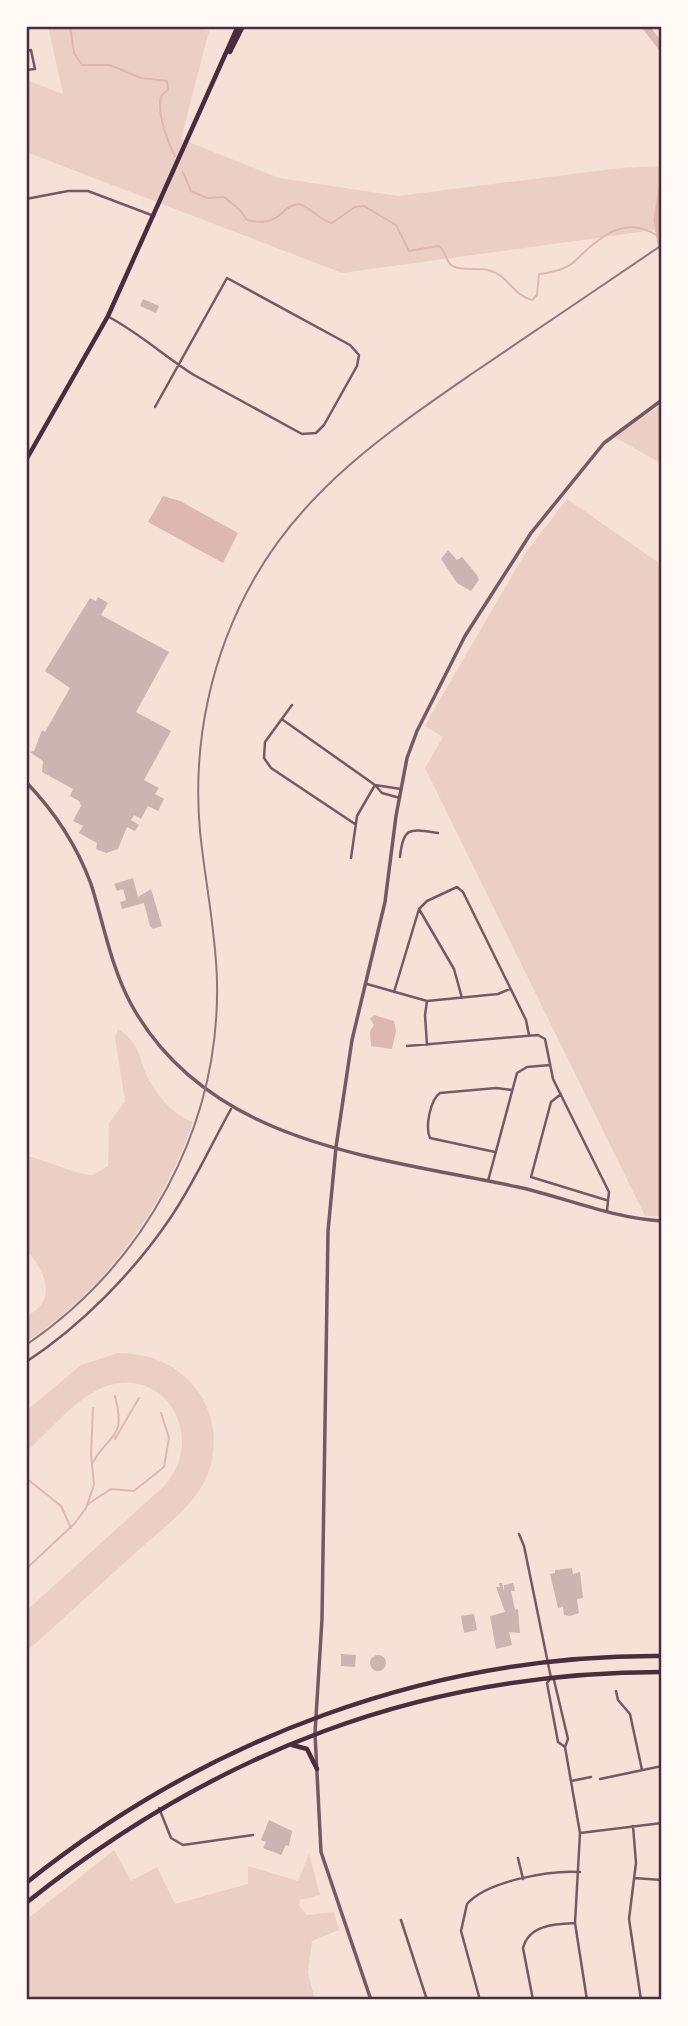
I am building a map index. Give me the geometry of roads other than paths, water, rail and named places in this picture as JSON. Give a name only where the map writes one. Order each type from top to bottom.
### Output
[{"type":"main road","points":[[216,80],[238,26]]},
{"type":"main road","points":[[26,460],[108,316],[243,26]]},
{"type":"main road","points":[[26,1883],[92,1832],[153,1794],[237,1750],[316,1717],[440,1680],[549,1662],[662,1656]]},
{"type":"main road","points":[[26,1903],[100,1846],[159,1808],[284,1746],[315,1734],[444,1696],[551,1678],[661,1672]]},
{"type":"main road","points":[[284,1746],[307,1749],[317,1769]]},
{"type":"street","points":[[26,51],[31,50],[35,68],[26,70]]},
{"type":"street","points":[[26,199],[68,191],[88,191],[154,216]]},
{"type":"street","points":[[108,316],[148,339],[179,364],[267,416],[307,435],[316,433],[324,425],[357,366],[359,355],[351,345],[228,278],[179,364],[155,407]]},
{"type":"street","points":[[371,2000],[324,1863],[315,1734],[322,1587],[328,1243],[336,1147],[364,984],[385,902],[401,789],[417,731],[465,636],[520,548],[600,446],[625,424],[662,400]]},
{"type":"street","points":[[292,705],[263,747],[267,764],[355,824]]},
{"type":"street","points":[[283,720],[375,785],[382,793],[400,798]]},
{"type":"street","points":[[26,782],[62,825],[85,868],[116,971],[137,1014],[164,1053],[194,1083],[214,1098],[273,1129],[336,1147],[542,1193],[606,1213],[662,1221]]},
{"type":"street","points":[[375,785],[401,789]]},
{"type":"street","points":[[351,858],[355,824],[375,785]]},
{"type":"street","points":[[393,834],[403,835],[415,830],[438,833]]},
{"type":"street","points":[[400,857],[403,835]]},
{"type":"street","points":[[394,992],[419,909],[427,901],[453,888],[461,889],[526,1020],[530,1036]]},
{"type":"street","points":[[419,909],[454,969],[462,998]]},
{"type":"street","points":[[364,984],[427,1001],[498,994],[510,989]]},
{"type":"street","points":[[427,1001],[427,1045]]},
{"type":"street","points":[[407,1046],[538,1035],[548,1042],[551,1065],[561,1094],[608,1192],[606,1213]]},
{"type":"street","points":[[488,1181],[520,1069],[551,1065]]},
{"type":"street","points":[[495,1152],[430,1138],[427,1132],[433,1099],[440,1093],[496,1088],[512,1090]]},
{"type":"street","points":[[561,1094],[551,1102],[531,1177],[606,1200]]},
{"type":"street","points":[[26,1362],[59,1338],[93,1306],[157,1236],[183,1197],[231,1109]]},
{"type":"street","points":[[600,1211],[606,1200]]},
{"type":"street","points":[[519,1534],[524,1546],[549,1662],[551,1678],[547,1683],[558,1742],[565,1747]]},
{"type":"street","points":[[661,1672],[662,1688]]},
{"type":"street","points":[[551,1678],[557,1682],[568,1740],[565,1747],[580,1833],[580,1872],[575,1923],[587,2000]]},
{"type":"street","points":[[616,1691],[618,1700],[630,1714],[642,1770]]},
{"type":"street","points":[[600,1779],[662,1766]]},
{"type":"street","points":[[570,1781],[591,1777]]},
{"type":"street","points":[[159,1808],[171,1838],[183,1845],[253,1835]]},
{"type":"street","points":[[580,1833],[662,1822]]},
{"type":"street","points":[[633,1826],[636,1850],[629,1920],[641,2000]]},
{"type":"street","points":[[518,1858],[523,1880]]},
{"type":"street","points":[[480,2000],[461,1931],[463,1912],[479,1892],[559,1872],[580,1872]]},
{"type":"street","points":[[634,1878],[662,1880]]},
{"type":"street","points":[[401,1920],[427,2000]]},
{"type":"street","points":[[533,2000],[523,1948],[525,1940],[538,1929],[575,1923]]},
{"type":"waterway","points":[[70,26],[74,53],[82,65],[110,65],[141,78],[167,81],[168,90],[161,96],[160,111],[175,156]]},
{"type":"waterway","points":[[645,26],[662,48]]},
{"type":"waterway","points":[[183,172],[191,191],[207,198],[224,197],[240,210],[247,220],[267,221],[298,204],[332,223],[355,207],[364,206],[396,225],[409,251],[439,246],[448,262],[454,266],[495,273],[519,294],[532,300],[537,295],[539,274],[568,266],[604,236],[624,228],[635,227],[658,236]]},
{"type":"waterway","points":[[662,187],[657,220],[662,250]]},
{"type":"waterway","points":[[93,1462],[118,1428],[115,1396]]},
{"type":"waterway","points":[[115,1439],[139,1398]]},
{"type":"waterway","points":[[26,1569],[75,1523],[86,1508],[94,1485],[91,1454],[93,1408]]},
{"type":"waterway","points":[[88,1504],[111,1489],[134,1491],[164,1467],[169,1438],[161,1413]]},
{"type":"waterway","points":[[26,1478],[61,1506],[71,1528]]},
{"type":"railway","points":[[26,1345],[68,1312],[106,1274],[140,1233],[167,1188],[189,1139],[205,1088],[215,1036],[217,982],[198,798],[202,733],[208,700],[226,638],[254,579],[298,516],[351,463],[473,373],[662,245]]}]
